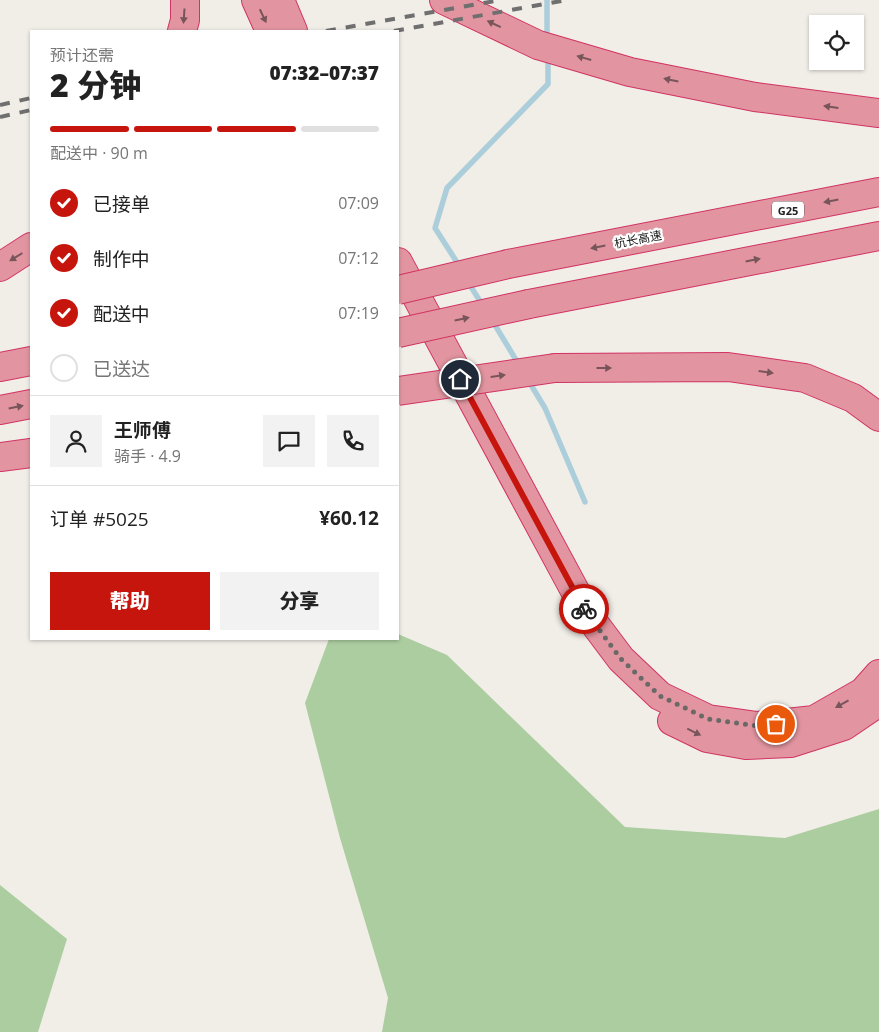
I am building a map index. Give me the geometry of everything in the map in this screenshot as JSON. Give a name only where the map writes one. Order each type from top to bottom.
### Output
[{"type":"highway","points":[[182,30],[185,20],[185,0]]},
{"type":"highway","points":[[256,0],[270,30]]},
{"type":"highway","points":[[280,0],[293,30]]},
{"type":"highway","points":[[444,0],[538,45],[630,72],[755,97],[879,112]]},
{"type":"highway","name":"杭长高速","points":[[399,292],[508,264],[879,192]]},
{"type":"highway","points":[[399,333],[529,304],[879,236]]},
{"type":"highway","points":[[0,267],[30,248]]},
{"type":"highway","points":[[399,264],[588,615],[621,659],[660,696],[708,719],[757,726],[814,720],[863,692],[879,674]]},
{"type":"highway","points":[[399,294],[559,599],[608,670],[659,715],[706,738],[746,745],[791,743],[844,726],[879,702]]},
{"type":"highway","points":[[0,367],[30,361]]},
{"type":"highway","points":[[399,391],[555,368],[728,367],[805,378],[853,398],[879,417]]},
{"type":"highway","points":[[0,410],[30,404]]},
{"type":"highway","points":[[0,457],[30,453]]},
{"type":"green space","points":[[399,634],[447,655],[625,827],[785,838],[879,809],[879,1032],[382,1032],[388,998],[340,838],[305,703],[329,640],[399,640]]},
{"type":"green space","points":[[0,885],[67,939],[38,1032],[0,1032]]},
{"type":"waterway","points":[[547,0],[547,39]]},
{"type":"waterway","points":[[460,267],[435,228],[447,188],[548,84],[548,56]]},
{"type":"waterway","points":[[468,282],[483,306]]},
{"type":"waterway","points":[[492,320],[519,365]]},
{"type":"waterway","points":[[528,380],[545,408],[585,502]]},
{"type":"railway","points":[[332,30],[501,0]]},
{"type":"railway","points":[[399,30],[567,0]]},
{"type":"railway","points":[[0,105],[30,98]]},
{"type":"railway","points":[[0,117],[30,110]]},
{"type":"way so far","points":[[584,609],[621,659],[660,696],[708,719],[757,726],[776,724]]},
{"type":"route","points":[[460,379],[584,609]]}]
